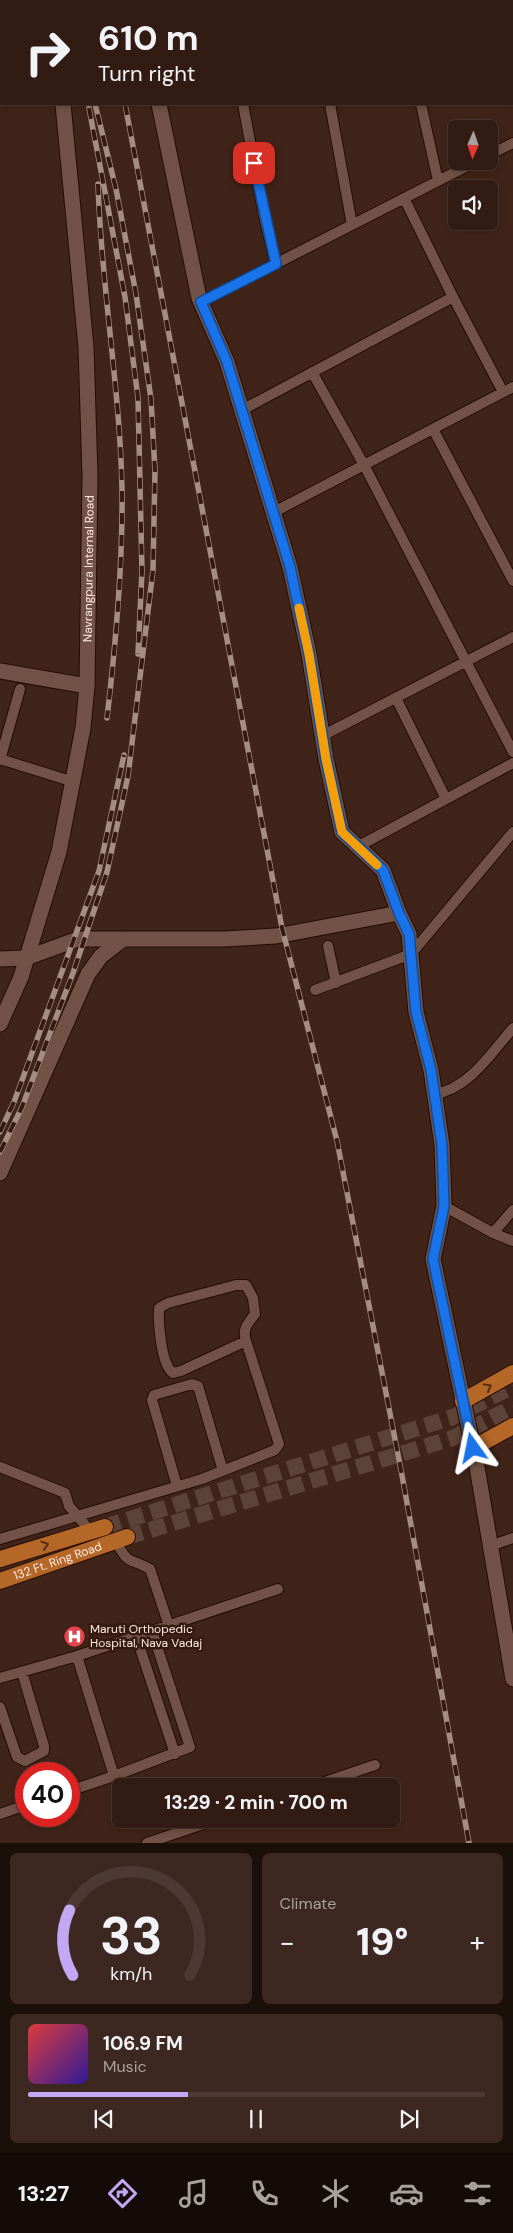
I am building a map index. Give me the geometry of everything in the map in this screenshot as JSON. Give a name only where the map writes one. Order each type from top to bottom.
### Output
[{"type":"main road","points":[[463,1401],[513,1373]]},
{"type":"main road","points":[[473,1448],[513,1426]]},
{"type":"main road","name":"132 Ft. Ring Road","points":[[0,1559],[109,1534]]},
{"type":"main road","name":"132 Ft. Ring Road","points":[[0,1581],[109,1534]]},
{"type":"street","name":"Navrangpura Internal Road","points":[[0,1024],[21,977],[59,852],[74,782],[83,728],[87,686],[90,476],[86,347],[64,105]]},
{"type":"street","points":[[160,105],[201,302],[227,362],[290,567],[309,654],[322,736],[342,832],[383,870],[409,934],[416,1012],[431,1070],[442,1145],[444,1206],[433,1259],[473,1448],[513,1679]]},
{"type":"street","points":[[243,105],[265,222],[276,264]]},
{"type":"street","points":[[330,105],[352,225]]},
{"type":"street","points":[[420,105],[438,181]]},
{"type":"street","points":[[498,150],[513,143]]},
{"type":"street","points":[[201,302],[459,170]]},
{"type":"street","points":[[404,198],[503,392]]},
{"type":"street","points":[[242,410],[453,297]]},
{"type":"street","points":[[312,372],[364,465],[468,661],[513,752]]},
{"type":"street","points":[[274,512],[513,387]]},
{"type":"street","points":[[433,429],[513,580]]},
{"type":"street","points":[[322,736],[513,637]]},
{"type":"street","points":[[0,671],[87,686]]},
{"type":"street","points":[[20,689],[0,760],[74,782]]},
{"type":"street","points":[[396,698],[446,799]]},
{"type":"street","points":[[358,847],[513,763]]},
{"type":"street","points":[[316,990],[411,954],[513,832]]},
{"type":"street","points":[[0,959],[26,958],[78,939],[122,940],[276,936],[399,913]]},
{"type":"street","points":[[0,1173],[88,974],[101,956],[122,940]]},
{"type":"street","points":[[328,946],[336,983]]},
{"type":"street","points":[[434,1094],[448,1091],[463,1081],[513,1028]]},
{"type":"street","points":[[444,1206],[493,1233],[513,1241]]},
{"type":"street","points":[[493,1233],[513,1210]]},
{"type":"street","points":[[0,1539],[79,1517],[177,1486],[223,1471],[276,1450],[279,1444],[244,1334],[245,1328],[255,1314],[253,1298],[246,1285],[236,1284],[168,1303],[160,1308],[158,1319],[166,1364],[173,1373],[246,1341]]},
{"type":"street","points":[[177,1486],[152,1400],[154,1395],[192,1384],[198,1386],[223,1471]]},
{"type":"street","points":[[0,1467],[65,1493],[69,1506],[79,1517],[109,1534],[129,1561],[150,1569],[169,1626]]},
{"type":"street","points":[[490,1546],[513,1538]]},
{"type":"street","points":[[0,1678],[77,1656],[278,1589]]},
{"type":"street","points":[[80,1787],[188,1749],[190,1745],[152,1631]]},
{"type":"street","points":[[136,1636],[175,1754]]},
{"type":"street","points":[[77,1656],[114,1776]]},
{"type":"street","points":[[0,1707],[17,1757],[24,1761],[44,1751],[22,1672]]},
{"type":"street","points":[[336,1778],[374,1765]]},
{"type":"street","points":[[0,1814],[15,1809]]},
{"type":"street","points":[[153,1842],[193,1828]]},
{"type":"tunnel","points":[[105,1527],[453,1417],[513,1386]]},
{"type":"tunnel","points":[[127,1537],[453,1438],[513,1407]]},
{"type":"railway","points":[[0,1152],[22,1107],[73,973],[107,872],[128,776],[153,570],[155,471],[151,399],[136,294],[116,189],[95,105]]},
{"type":"railway","points":[[125,105],[282,928],[337,1141],[401,1470],[469,1843]]},
{"type":"railway","points":[[89,108],[125,297],[138,398],[142,571],[138,654]]},
{"type":"railway","points":[[98,184],[103,260],[121,451],[122,489],[118,604],[107,718]]},
{"type":"railway","points":[[0,1132],[14,1102],[99,871],[124,755]]},
{"type":"slow traffic","points":[[299,608],[309,654],[326,759],[342,832],[377,865]]},
{"type":"place","name":"Maruti Orthopedic Hospital, Nava Vadaj","points":[[74,1636]]},
{"type":"route","points":[[254,163],[265,222],[276,264],[201,302],[227,362],[290,567],[309,654],[326,759],[342,832],[383,870],[409,934],[416,1012],[431,1070],[442,1145],[444,1206],[433,1259],[473,1448]]}]
